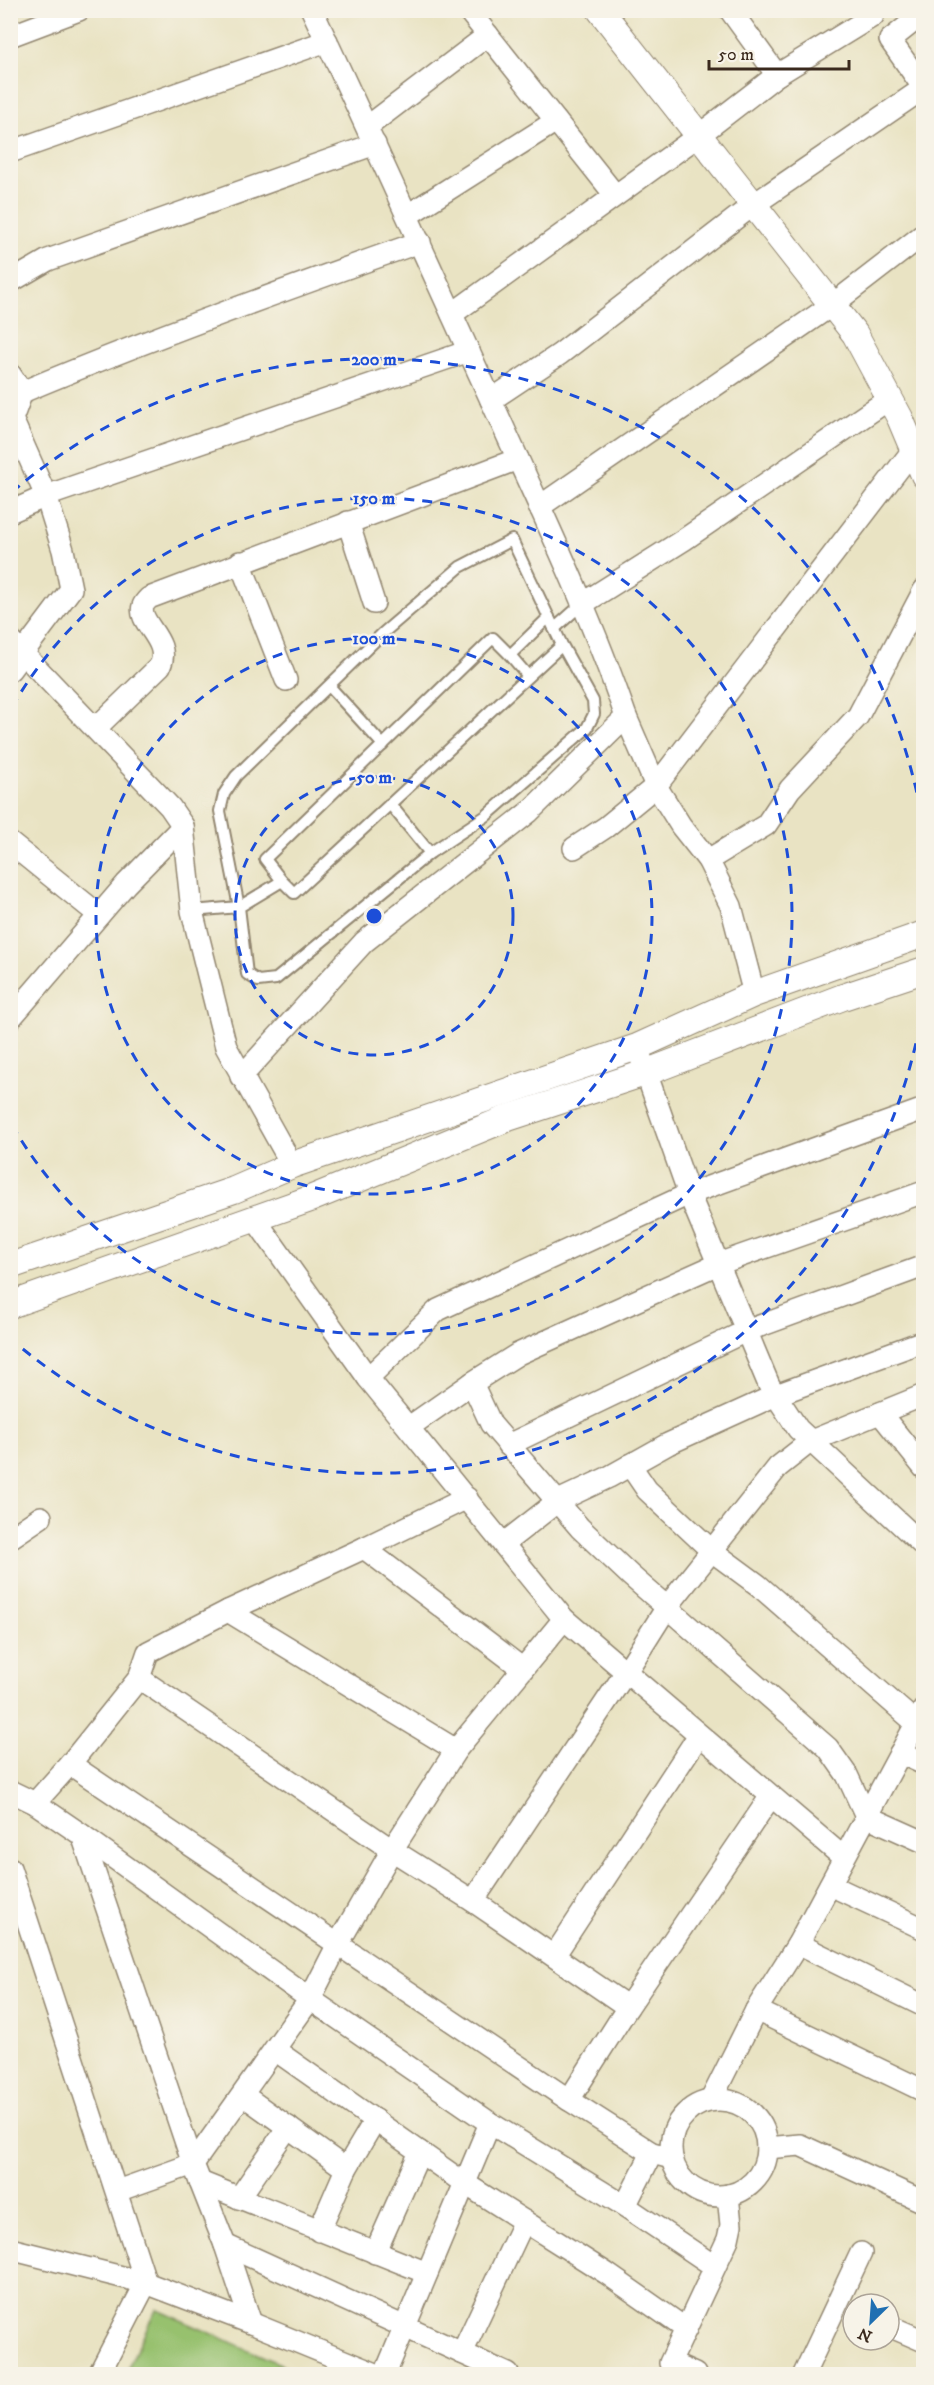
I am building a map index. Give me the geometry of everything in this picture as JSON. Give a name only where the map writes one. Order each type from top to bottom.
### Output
[{"type":"street","points":[[10,36],[79,10]]},
{"type":"street","points":[[468,10],[615,195]]},
{"type":"street","points":[[600,10],[855,334],[889,399],[924,475]]},
{"type":"street","points":[[730,10],[777,75]]},
{"type":"street","points":[[890,40],[924,12]]},
{"type":"street","points":[[319,13],[327,41],[408,215],[603,651],[626,717],[656,786],[681,826],[708,860],[731,906],[754,994]]},
{"type":"street","points":[[452,314],[698,136],[777,75],[871,13],[923,88],[753,205],[560,354],[491,400]]},
{"type":"street","points":[[14,274],[371,135],[488,35]]},
{"type":"street","points":[[10,152],[327,41]]},
{"type":"street","points":[[408,215],[556,121]]},
{"type":"street","points":[[539,507],[832,305],[924,234]]},
{"type":"street","points":[[10,670],[17,647],[71,589],[63,550],[46,496],[12,419],[22,392],[244,304],[420,242]]},
{"type":"street","points":[[10,512],[46,496],[469,351]]},
{"type":"street","points":[[10,374],[22,392]]},
{"type":"street","points":[[582,604],[685,539],[889,399]]},
{"type":"street","points":[[574,848],[606,827],[656,786],[913,450]]},
{"type":"street","points":[[96,728],[160,666],[164,657],[162,647],[143,614],[143,606],[149,598],[518,459]]},
{"type":"street","points":[[348,522],[374,603]]},
{"type":"street","points":[[240,562],[286,680]]},
{"type":"street","points":[[708,860],[766,825],[790,789],[858,716],[924,590]]},
{"type":"street","points":[[17,647],[171,807],[183,826],[192,911],[226,1047],[292,1165]]},
{"type":"street","points":[[241,1077],[364,942],[529,812],[626,717]]},
{"type":"street","points":[[13,1012],[126,884],[183,826]]},
{"type":"street","points":[[10,843],[99,915]]},
{"type":"street","points":[[10,1266],[234,1190],[292,1165],[637,1047],[754,994],[924,934]]},
{"type":"street","points":[[10,1305],[310,1199],[508,1118],[645,1073],[843,997],[924,970]]},
{"type":"street","points":[[637,1047],[688,1194],[769,1384],[798,1429],[924,1546]]},
{"type":"street","points":[[368,1378],[438,1310],[688,1194],[924,1109]]},
{"type":"street","points":[[409,1427],[518,1354],[718,1264],[924,1192]]},
{"type":"street","points":[[255,1219],[368,1378],[564,1619],[844,1858]]},
{"type":"street","points":[[508,1445],[746,1331],[924,1266]]},
{"type":"street","points":[[503,1544],[558,1501],[630,1466],[668,1444],[776,1395],[924,1341]]},
{"type":"street","points":[[472,1383],[491,1424],[580,1528],[828,1748],[848,1775],[866,1816],[924,1842]]},
{"type":"street","points":[[473,1901],[667,1607],[778,1467],[811,1441],[924,1395]]},
{"type":"street","points":[[880,1413],[924,1468]]},
{"type":"street","points":[[630,1466],[647,1490],[712,1551],[758,1585],[920,1716],[798,1944],[756,2010],[711,2100]]},
{"type":"street","points":[[35,1803],[70,1764],[139,1678],[148,1652],[228,1611],[467,1498]]},
{"type":"street","points":[[10,1538],[41,1517]]},
{"type":"street","points":[[364,1548],[523,1669]]},
{"type":"street","points":[[228,1611],[456,1750]]},
{"type":"street","points":[[197,2173],[243,2095],[310,1999],[338,1944],[392,1850],[456,1750],[564,1619]]},
{"type":"street","points":[[139,1678],[628,2007]]},
{"type":"street","points":[[554,1956],[699,1735]]},
{"type":"street","points":[[900,1753],[924,1764]]},
{"type":"street","points":[[70,1764],[568,2100],[662,2156],[695,2190],[711,2195],[728,2195],[742,2190],[754,2181],[762,2169],[767,2148],[760,2124],[750,2112],[737,2104],[711,2100],[692,2109],[680,2120],[662,2156],[625,2206]]},
{"type":"street","points":[[10,1791],[35,1803],[82,1835],[310,1999],[490,2122],[625,2206],[714,2266]]},
{"type":"street","points":[[568,2100],[771,1796]]},
{"type":"street","points":[[82,1835],[197,2173],[225,2245],[251,2323]]},
{"type":"street","points":[[10,1868],[146,2283],[99,2374]]},
{"type":"street","points":[[830,1885],[924,1929]]},
{"type":"street","points":[[798,1944],[924,2006]]},
{"type":"street","points":[[756,2010],[924,2091]]},
{"type":"street","points":[[275,2050],[464,2183],[606,2273],[686,2329]]},
{"type":"street","points":[[243,2095],[346,2169]]},
{"type":"street","points":[[319,2231],[346,2169],[375,2120]]},
{"type":"street","points":[[385,2374],[490,2122]]},
{"type":"street","points":[[239,2198],[288,2127]]},
{"type":"street","points":[[767,2148],[800,2145],[924,2202]]},
{"type":"street","points":[[375,2253],[420,2152]]},
{"type":"street","points":[[117,2191],[197,2173],[239,2198],[427,2273]]},
{"type":"street","points":[[695,2374],[667,2369],[728,2239],[731,2225],[728,2195]]},
{"type":"street","points":[[462,2353],[524,2221]]},
{"type":"street","points":[[225,2245],[508,2374]]},
{"type":"street","points":[[10,2249],[146,2283],[376,2374]]},
{"type":"street","points":[[850,2292],[861,2253]]},
{"type":"street","points":[[804,2374],[841,2314]]},
{"type":"street","points":[[901,2331],[924,2341]]},
{"type":"lane","points":[[512,540],[549,617],[593,701],[594,714],[587,728],[486,816],[430,852],[276,979],[258,981],[248,974],[220,811],[224,794],[236,776],[383,633],[460,567],[512,540]]},
{"type":"lane","points":[[554,630],[582,604]]},
{"type":"lane","points":[[510,655],[549,617]]},
{"type":"lane","points":[[528,676],[493,638],[265,859],[294,893],[562,645]]},
{"type":"lane","points":[[330,687],[383,745]]},
{"type":"lane","points":[[390,804],[430,852]]},
{"type":"lane","points":[[192,911],[238,907],[282,881]]},
{"type":"green space","points":[[156,2309],[303,2374],[125,2374]]}]
